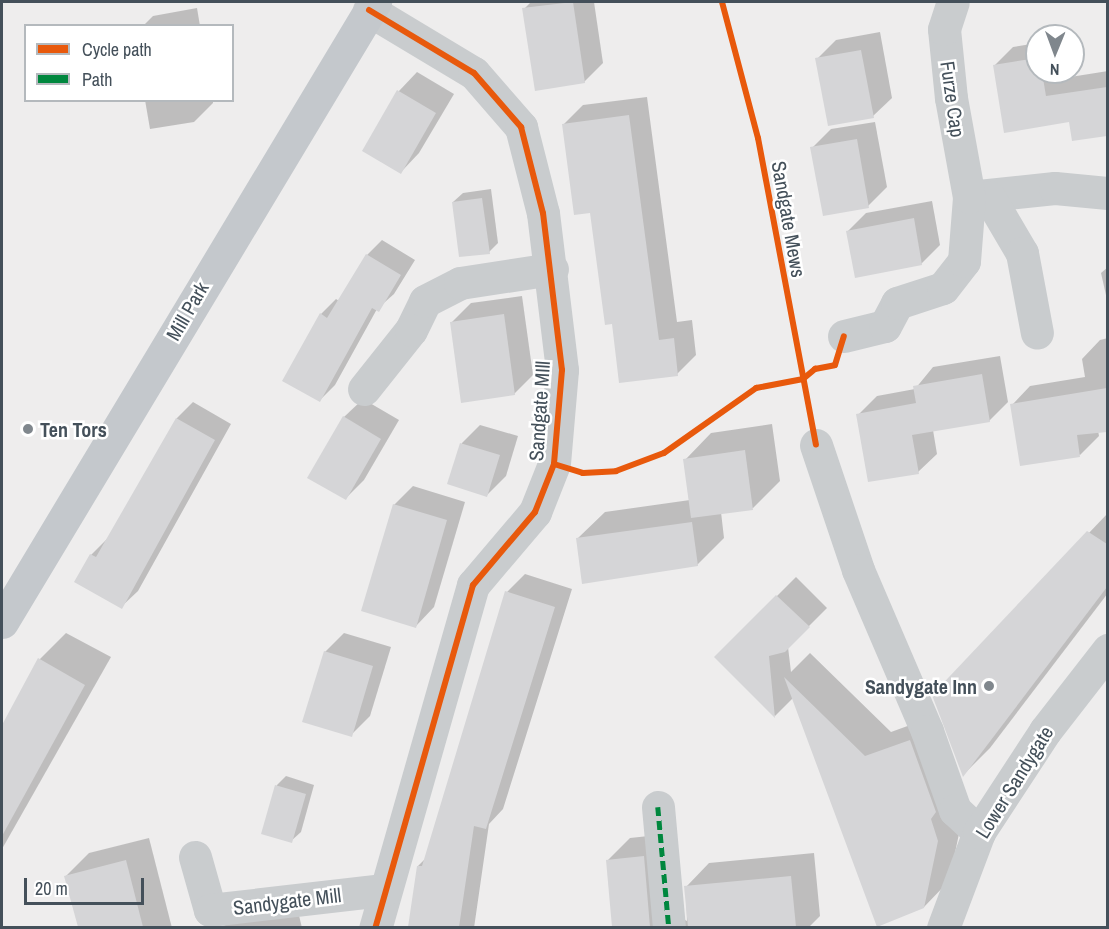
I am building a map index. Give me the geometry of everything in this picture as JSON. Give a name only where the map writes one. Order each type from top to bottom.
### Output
[{"type":"main road","name":"Mill Park","points":[[2,621],[372,6]]},
{"type":"street","name":"Furze Cap","points":[[844,336],[885,326],[897,303],[943,288],[964,261],[979,197],[951,98],[944,29],[953,2]]},
{"type":"street","name":"Sandgate MIll","points":[[372,6],[474,74],[521,127],[543,213],[552,269],[562,370],[554,464],[535,512],[473,585],[375,927]]},
{"type":"street","points":[[979,197],[1055,188],[1107,193]]},
{"type":"street","points":[[979,197],[1022,253],[1037,333]]},
{"type":"street","points":[[364,389],[411,330],[425,301],[460,282],[552,269]]},
{"type":"street","points":[[816,445],[858,570],[927,731],[955,810],[979,832]]},
{"type":"street","name":"Lower Sandygate","points":[[943,927],[979,832],[1045,731],[1107,650]]},
{"type":"street","points":[[658,807],[669,927]]},
{"type":"street","name":"Sandygate Mill","points":[[195,857],[210,910],[384,890]]},
{"type":"building","points":[[573,2],[585,83],[535,91],[522,8]]},
{"type":"building","points":[[861,50],[874,118],[828,126],[815,58]]},
{"type":"building","points":[[1025,60],[1025,84],[1044,84],[1046,96],[1107,87],[1107,136],[1072,141],[1069,122],[1004,133],[993,65]]},
{"type":"building","points":[[397,90],[436,113],[401,174],[362,151]]},
{"type":"building","points":[[629,115],[659,340],[674,338],[678,376],[619,383],[612,324],[605,325],[590,213],[574,215],[562,124]]},
{"type":"building","points":[[857,139],[869,208],[823,216],[810,147]]},
{"type":"building","points":[[482,198],[490,254],[459,257],[452,202]]},
{"type":"building","points":[[914,218],[922,265],[855,278],[846,231]]},
{"type":"building","points":[[366,254],[401,275],[379,312],[372,308],[320,402],[282,381],[320,313],[327,318]]},
{"type":"building","points":[[504,314],[515,395],[461,403],[450,322]]},
{"type":"building","points":[[982,374],[990,422],[912,435],[919,474],[868,482],[856,414],[916,403],[913,386]]},
{"type":"building","points":[[1107,388],[1107,432],[1077,435],[1080,457],[1020,466],[1010,404]]},
{"type":"building","points":[[343,416],[381,439],[346,500],[307,478]]},
{"type":"building","points":[[176,418],[215,440],[122,609],[74,582],[90,554],[96,557]]},
{"type":"building","points":[[460,443],[500,455],[487,497],[447,484]]},
{"type":"building","points":[[745,450],[753,510],[691,518],[683,459]]},
{"type":"building","points":[[393,504],[447,520],[416,628],[361,611]]},
{"type":"building","points":[[692,522],[698,566],[582,584],[576,538]]},
{"type":"building","points":[[1087,531],[1107,544],[1107,587],[963,777],[932,695]]},
{"type":"building","points":[[505,591],[555,607],[486,829],[474,826],[459,927],[408,927],[417,866],[422,866]]},
{"type":"building","points":[[776,595],[810,627],[785,652],[769,656],[775,718],[714,657]]},
{"type":"building","points":[[324,651],[373,666],[352,737],[302,722]]},
{"type":"building","points":[[38,658],[85,685],[2,836],[2,725]]},
{"type":"building","points":[[784,677],[865,756],[910,740],[936,812],[931,819],[938,841],[924,908],[877,927]]},
{"type":"building","points":[[275,785],[306,794],[292,843],[261,834]]},
{"type":"building","points":[[644,856],[650,927],[612,927],[606,860]]},
{"type":"building","points":[[126,860],[143,927],[78,927],[64,876]]},
{"type":"building","points":[[791,876],[796,927],[688,927],[684,886]]},
{"type":"marked path","points":[[658,807],[669,928]]},
{"type":"cycle path","name":"Sandgate Mews","points":[[722,2],[758,138],[816,445]]},
{"type":"cycle path","points":[[369,10],[474,73],[521,127],[543,213],[562,370],[554,464],[535,512],[473,585],[375,928]]},
{"type":"cycle path","points":[[554,464],[583,473],[616,471],[664,453],[756,388],[803,379],[815,369],[835,365],[844,336]]},
{"type":"place","name":"Ten Tors","points":[[28,429]]},
{"type":"place","name":"Sandygate Inn","points":[[989,686]]}]
